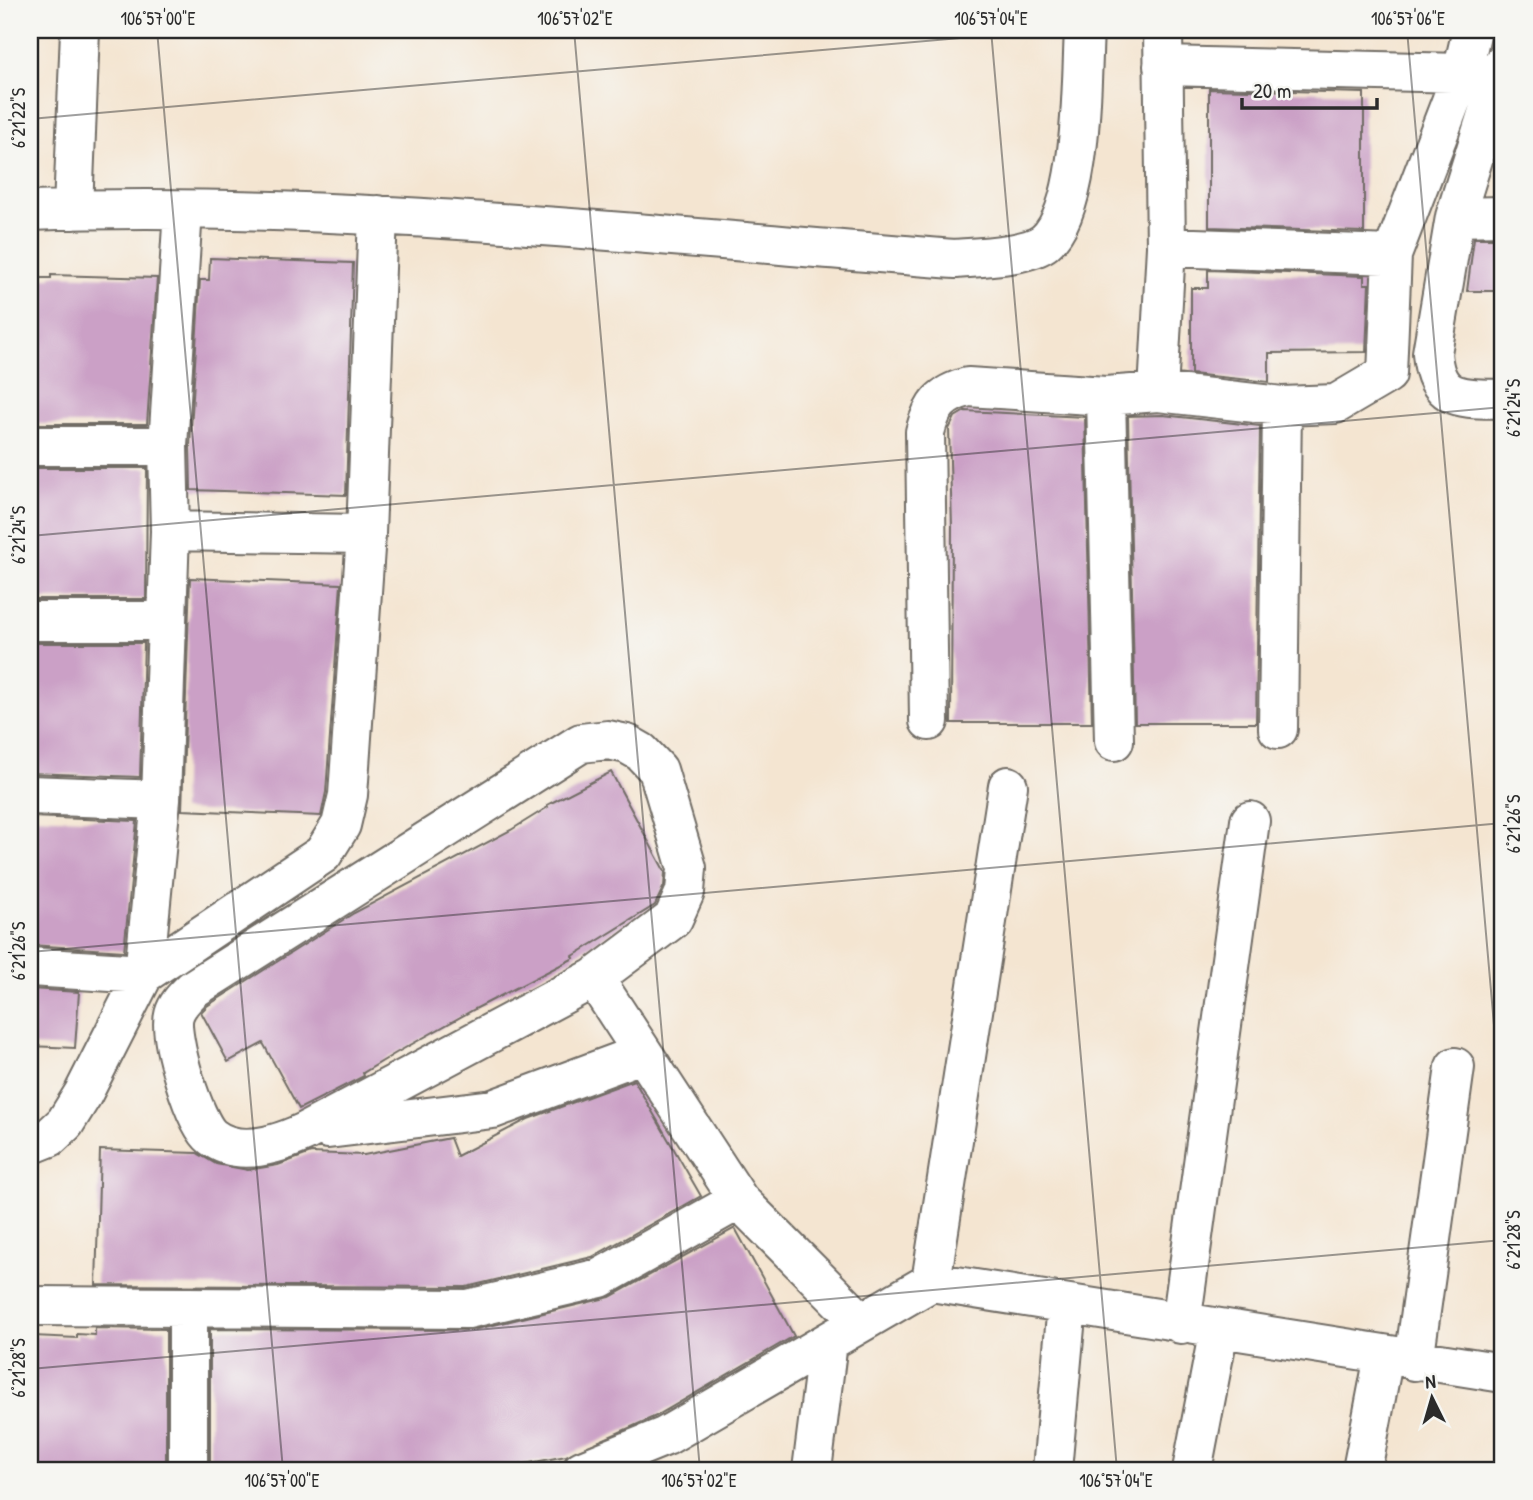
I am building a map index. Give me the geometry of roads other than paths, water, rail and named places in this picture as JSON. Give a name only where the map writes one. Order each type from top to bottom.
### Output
[{"type":"street","points":[[73,210],[80,30]]},
{"type":"street","points":[[30,211],[183,210],[378,215],[956,258],[1005,254],[1044,243],[1064,215],[1075,166],[1084,30]]},
{"type":"street","points":[[929,721],[925,432],[937,401],[950,392],[968,387],[1107,396],[1158,392],[1282,406],[1336,404],[1387,374],[1392,255],[1462,73],[1472,30]]},
{"type":"street","points":[[1158,392],[1166,247],[1163,48],[1462,73]]},
{"type":"street","points":[[1503,63],[1455,217],[1432,353],[1434,371],[1439,383],[1449,393],[1465,398],[1503,400]]},
{"type":"street","points":[[30,1145],[50,1137],[65,1123],[83,1094],[144,974],[161,800],[170,531],[168,446],[183,210]]},
{"type":"street","points":[[30,967],[144,974],[323,854],[341,825],[348,795],[366,534],[378,215]]},
{"type":"street","points":[[1455,217],[1503,216]]},
{"type":"street","points":[[1166,247],[1392,255]]},
{"type":"street","points":[[1107,396],[1114,741]]},
{"type":"street","points":[[1278,729],[1282,406]]},
{"type":"street","points":[[30,446],[168,446]]},
{"type":"street","points":[[170,531],[366,534]]},
{"type":"street","points":[[30,621],[167,621]]},
{"type":"street","points":[[608,740],[627,744],[641,752],[659,770],[687,868],[685,892],[673,919],[594,978],[278,1145],[247,1147],[212,1137],[191,1107],[173,1017],[179,1004],[193,989],[581,743],[608,740]]},
{"type":"street","points":[[930,1282],[1008,786]]},
{"type":"street","points":[[30,795],[161,800]]},
{"type":"street","points":[[1181,1324],[1250,821]]},
{"type":"street","points":[[594,978],[641,1054],[739,1200],[860,1321]]},
{"type":"street","points":[[305,1132],[493,1109],[641,1054]]},
{"type":"street","points":[[1362,1470],[1399,1359],[1455,1067]]},
{"type":"street","points":[[30,1306],[468,1310],[600,1278],[739,1200]]},
{"type":"street","points":[[582,1470],[667,1436],[930,1282],[1399,1359],[1503,1373]]},
{"type":"street","points":[[1052,1470],[1067,1305]]},
{"type":"street","points":[[188,1308],[188,1470]]},
{"type":"street","points":[[1192,1470],[1219,1329]]},
{"type":"street","points":[[812,1470],[828,1342]]}]
